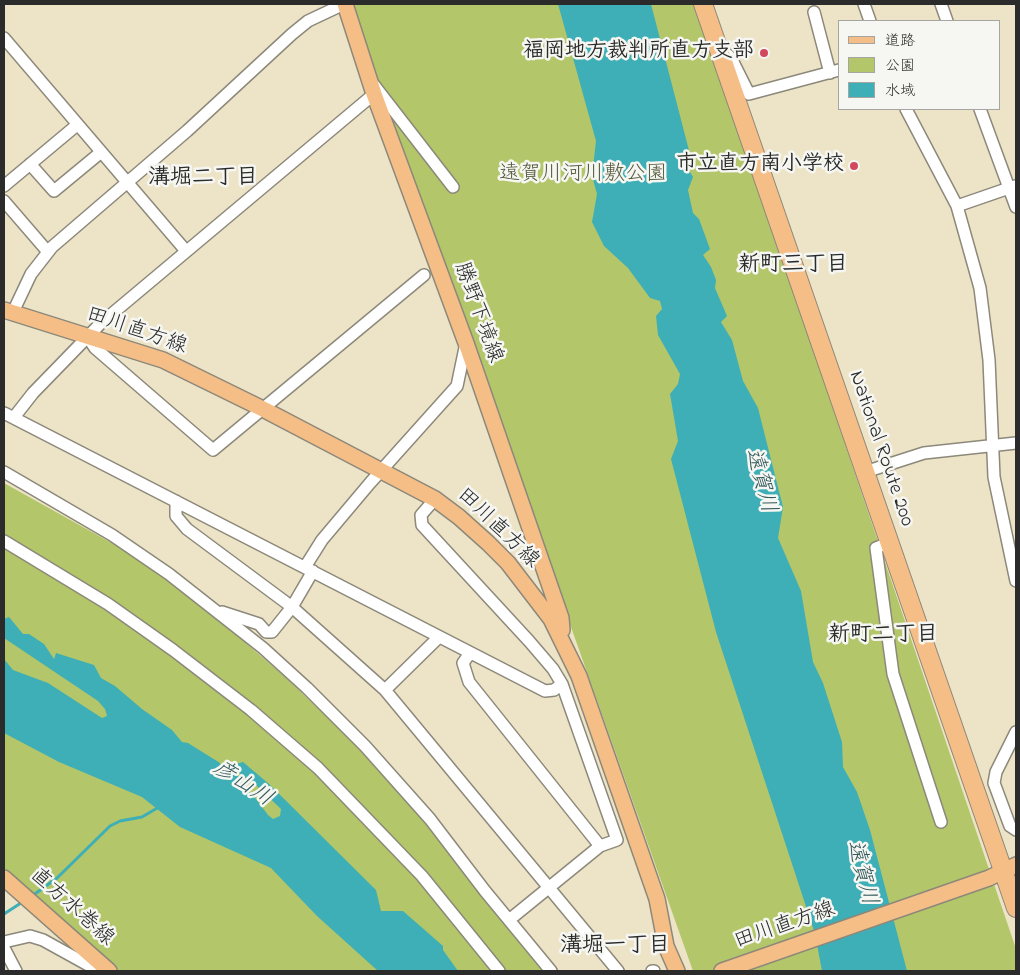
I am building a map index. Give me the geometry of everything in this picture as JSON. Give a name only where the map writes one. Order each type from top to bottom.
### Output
[{"type":"highway","name":"National Route 200","points":[[703,4],[1016,908]]},
{"type":"main road","name":"勝野下境線","points":[[344,4],[372,87],[466,342],[561,618],[562,639]]},
{"type":"main road","name":"田川直方線","points":[[8,311],[163,360],[263,409],[383,470],[435,499],[459,517],[508,563],[535,596],[562,639],[579,676],[657,899],[666,946],[677,971]]},
{"type":"main road","name":"田川直方線","points":[[722,971],[1003,872]]},
{"type":"main road","name":"直方水巻線","points":[[4,878],[108,971]]},
{"type":"street","points":[[8,311],[31,274],[48,252],[127,184],[308,20],[344,4]]},
{"type":"street","points":[[864,4],[870,20]]},
{"type":"street","points":[[941,4],[947,20]]},
{"type":"street","points":[[719,52],[728,55],[749,94],[834,71],[814,12]]},
{"type":"street","points":[[4,38],[100,153],[186,251]]},
{"type":"street","points":[[453,187],[372,87],[87,336],[33,393],[9,414],[545,691],[554,690],[562,684]]},
{"type":"street","points":[[907,110],[957,206],[980,288],[989,360],[994,477],[1016,582]]},
{"type":"street","points":[[980,110],[1013,186],[1016,207]]},
{"type":"street","points":[[4,186],[77,125]]},
{"type":"street","points":[[30,164],[54,191],[100,153]]},
{"type":"street","points":[[957,206],[1013,186]]},
{"type":"street","points":[[4,200],[48,252]]},
{"type":"street","points":[[87,336],[95,348],[213,450],[424,275]]},
{"type":"street","points":[[216,610],[259,624],[266,632],[272,632],[292,606],[322,540],[457,386],[466,342]]},
{"type":"street","points":[[865,472],[924,453],[1016,443]]},
{"type":"street","points":[[4,472],[112,535],[216,610],[299,681],[365,746],[430,819],[551,971]]},
{"type":"street","points":[[435,499],[421,515],[422,525],[553,669],[562,684],[617,840],[600,846],[509,920]]},
{"type":"street","points":[[176,501],[176,516],[187,529],[292,606],[385,690],[618,971]]},
{"type":"street","points":[[4,541],[108,604],[173,650],[251,710],[318,768],[422,876],[499,971]]},
{"type":"street","points":[[890,542],[876,548],[893,674],[941,822]]},
{"type":"street","points":[[385,690],[439,637]]},
{"type":"street","points":[[470,653],[463,663],[469,682],[600,846]]},
{"type":"street","points":[[1016,732],[996,772],[994,783],[1010,826],[1016,830]]},
{"type":"street","points":[[4,942],[30,936],[43,940],[90,966],[108,971]]},
{"type":"street","points":[[4,948],[16,971]]},
{"type":"green space","name":"遠賀川河川敷公園","points":[[350,4],[696,4],[1016,949],[1016,971],[693,971]]},
{"type":"green space","points":[[4,483],[126,551],[209,611],[285,677],[351,740],[424,819],[545,971],[118,971],[74,929],[4,868]]},
{"type":"water","name":"遠賀川","points":[[558,4],[651,4],[692,162],[688,169],[693,177],[688,190],[693,213],[699,219],[710,249],[703,255],[711,267],[716,280],[715,288],[727,316],[721,322],[732,340],[743,381],[758,408],[783,507],[778,538],[801,591],[813,662],[823,683],[842,742],[843,767],[857,792],[870,830],[907,971],[822,971],[815,934],[716,632],[671,459],[678,441],[670,394],[678,384],[680,374],[658,335],[656,316],[662,309],[660,301],[650,298],[628,268],[604,246],[592,222],[597,194],[592,176],[596,141]]},
{"type":"water","name":"彦山川","points":[[9,617],[23,634],[29,634],[44,644],[54,659],[56,653],[94,665],[101,678],[115,686],[142,709],[172,730],[182,742],[188,743],[220,763],[222,768],[243,762],[269,784],[376,890],[381,911],[403,911],[443,946],[443,950],[458,971],[378,971],[317,916],[271,868],[180,827],[142,797],[59,762],[4,733],[4,659],[13,670],[48,683],[102,718],[107,716],[105,709],[98,701],[4,638],[4,619]],"holes":[[[235,770],[257,786],[281,809],[280,816],[273,819],[268,815],[253,795],[245,788]]]},
{"type":"waterway","points":[[32,896],[57,878],[110,826],[120,821],[142,817],[159,807]]},
{"type":"waterway","points":[[4,914],[24,901]]},
{"type":"place","name":"福岡地方裁判所直方支部","points":[[764,53]]},
{"type":"place","name":"市立直方南小学校","points":[[854,166]]},
{"type":"district","name":"溝堀二丁目","points":[[203,179]]},
{"type":"district","name":"新町三丁目","points":[[793,266]]},
{"type":"district","name":"新町二丁目","points":[[883,636]]},
{"type":"district","name":"溝堀一丁目","points":[[615,947]]}]
